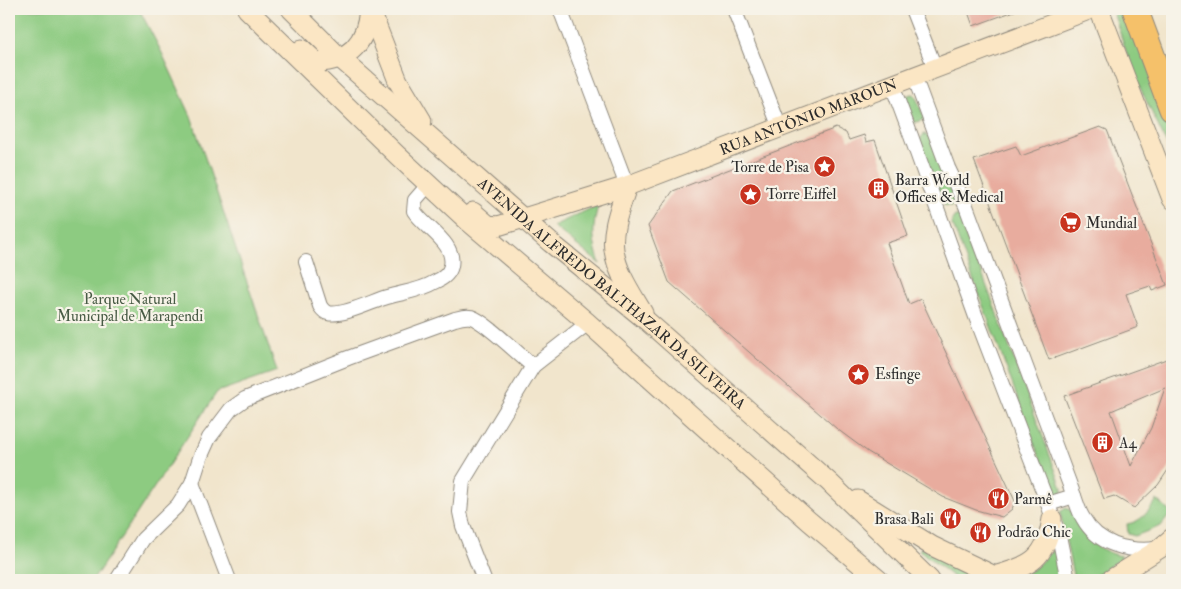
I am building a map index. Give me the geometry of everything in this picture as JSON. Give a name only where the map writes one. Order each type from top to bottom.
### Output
[{"type":"highway","points":[[1135,9],[1172,109]]},
{"type":"main road","points":[[247,9],[469,222],[588,323],[879,580]]},
{"type":"main road","points":[[256,9],[316,62],[332,61],[350,52],[364,36],[369,9]]},
{"type":"main road","name":"AVENIDA ALFREDO BALTHAZAR DA SILVEIRA","points":[[291,9],[340,58],[522,218],[647,321],[829,482],[930,580]]},
{"type":"main road","points":[[369,9],[398,81],[410,103],[437,143]]},
{"type":"main road","name":"RUA ANTÔNIO MAROUN","points":[[381,139],[393,144],[488,225],[498,226],[627,186],[1091,9]]},
{"type":"main road","points":[[1099,9],[1172,199]]},
{"type":"main road","points":[[627,186],[615,228],[614,249],[618,265],[647,321]]},
{"type":"main road","points":[[829,482],[932,546],[998,578],[1024,567],[1035,560],[1043,550],[1050,535],[1050,511]]},
{"type":"main road","points":[[1110,580],[1166,544]]},
{"type":"street","points":[[560,9],[627,186]]},
{"type":"street","points":[[734,9],[780,128]]},
{"type":"street","points":[[912,9],[935,68]]},
{"type":"street","points":[[914,76],[948,168],[966,206],[1084,519],[1093,531],[1121,548],[1140,551],[1166,544]]},
{"type":"street","points":[[890,85],[895,93],[976,317],[1059,536],[1068,580]]},
{"type":"street","points":[[911,136],[917,129],[923,127],[935,131]]},
{"type":"street","points":[[306,262],[320,306],[328,314],[342,312],[388,297],[414,291],[442,279],[448,274],[451,267],[451,257],[448,249],[414,211],[416,200],[429,184]]},
{"type":"street","points":[[117,580],[143,539],[178,505],[192,483],[209,438],[231,409],[245,399],[348,358],[466,316],[474,318],[484,325],[533,366]]},
{"type":"street","points":[[484,580],[463,526],[460,512],[463,481],[533,366],[588,323]]},
{"type":"street","points":[[192,483],[229,580]]},
{"type":"street","points":[[1050,511],[1074,496]]},
{"type":"green space","name":"Parque Natural Municipal de Marapendi","points":[[9,9],[139,9],[191,116],[277,371],[217,392],[93,580],[9,580]]},
{"type":"green space","points":[[1112,9],[1129,9],[1172,130],[1172,155],[1134,75]]},
{"type":"green space","points":[[913,94],[925,119],[914,123],[905,99],[908,95]]},
{"type":"green space","points":[[924,134],[931,137],[955,199],[954,204],[951,206],[944,205],[920,143],[920,139]]},
{"type":"green space","points":[[598,205],[594,235],[595,248],[600,264],[553,226]]},
{"type":"green space","points":[[955,216],[960,217],[962,220],[1062,488],[1062,493],[1056,495],[1053,493],[952,225],[952,220]]},
{"type":"green space","points":[[1157,500],[1171,513],[1161,526],[1135,536],[1128,534],[1127,524],[1140,519]]},
{"type":"green space","points":[[1066,508],[1073,513],[1087,536],[1094,543],[1107,551],[1121,556],[1121,559],[1088,580],[1074,580],[1060,512]]},
{"type":"green space","points":[[1055,547],[1062,580],[1019,580],[1019,578],[1036,567]]},
{"type":"green space","points":[[921,548],[986,580],[957,580],[919,550]]},
{"type":"building","points":[[967,9],[1016,9],[1017,10],[973,26]]},
{"type":"building","name":"Mundial","points":[[1100,127],[1107,130],[1167,285],[1152,291],[1150,286],[1126,294],[1138,327],[1049,360],[974,160],[1016,146],[1021,156]]},
{"type":"building","points":[[836,128],[846,133],[849,140],[864,135],[866,142],[875,140],[908,236],[887,243],[909,304],[921,299],[1015,501],[1012,509],[1002,517],[976,510],[943,497],[868,452],[837,429],[669,282],[648,226],[673,191]]},
{"type":"building","name":"A4","points":[[1172,357],[1172,464],[1158,485],[1134,508],[1114,496],[1104,499],[1064,396]],"holes":[[[1165,388],[1151,428],[1131,466],[1111,411]]]},
{"type":"place","name":"Torre de Pisa","points":[[825,167]]},
{"type":"place","name":"Barra World Offices & Medical","points":[[879,189]]},
{"type":"place","name":"Torre Eiffel","points":[[750,194]]},
{"type":"place","name":"Mundial","points":[[1070,223]]},
{"type":"place","name":"Esfinge","points":[[859,374]]},
{"type":"place","name":"A4","points":[[1103,443]]},
{"type":"place","name":"Parmê","points":[[998,499]]},
{"type":"place","name":"Brasa Bali","points":[[950,519]]},
{"type":"place","name":"Podrão Chic","points":[[981,532]]}]
